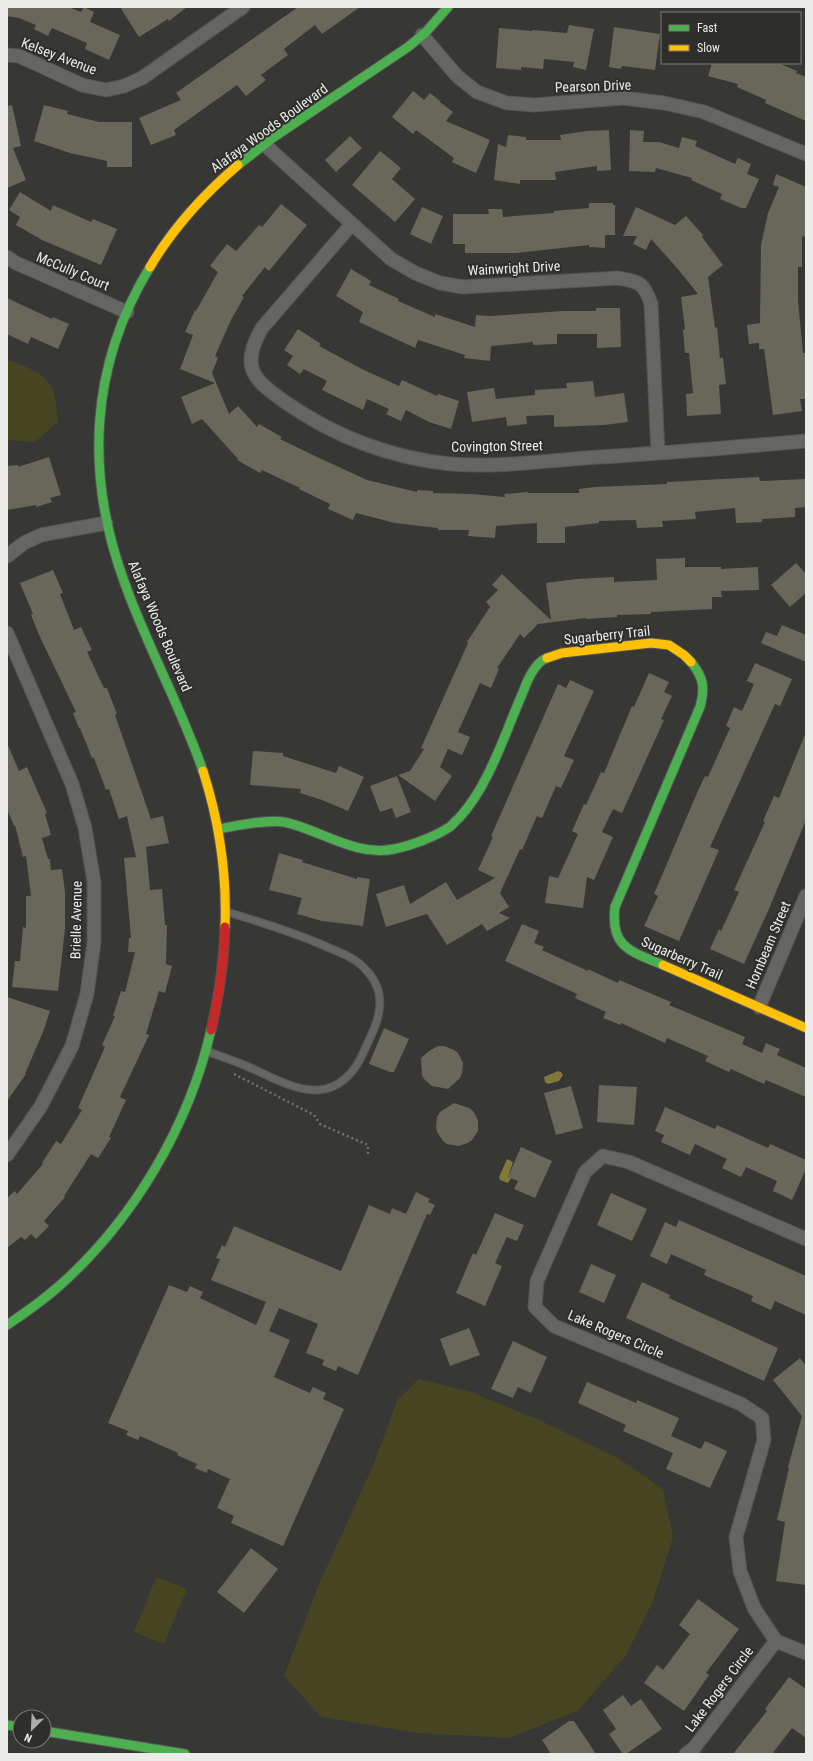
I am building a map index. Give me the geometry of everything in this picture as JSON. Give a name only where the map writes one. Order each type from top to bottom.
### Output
[{"type":"street","name":"Kelsey Avenue","points":[[7,55],[20,56],[82,85],[106,90],[142,78],[243,7]]},
{"type":"street","name":"Alafaya Woods Boulevard","points":[[7,1325],[46,1296],[81,1263],[118,1223],[134,1202],[162,1157],[186,1108],[207,1051],[217,1009],[222,970],[225,912],[224,873],[218,829],[205,776],[184,719],[124,582],[106,523],[98,441],[101,399],[112,357],[127,312],[148,269],[166,240],[193,206],[226,175],[265,145],[387,62],[422,35],[448,7]]},
{"type":"street","name":"Pearson Drive","points":[[422,35],[457,76],[477,92],[507,103],[534,105],[623,98],[664,103],[704,112],[806,154]]},
{"type":"street","name":"Wainwright Drive","points":[[265,145],[351,225],[391,259],[415,273],[440,283],[463,287],[618,278],[636,281],[647,290],[651,304],[658,453]]},
{"type":"street","name":"Covington Street","points":[[351,225],[262,328],[253,342],[250,357],[250,367],[257,378],[275,395],[307,417],[337,432],[372,447],[409,458],[452,464],[493,464],[806,441]]},
{"type":"street","name":"McCully Court","points":[[7,257],[16,263],[127,312]]},
{"type":"street","points":[[7,556],[24,543],[41,535],[106,523]]},
{"type":"street","name":"Brielle Avenue","points":[[7,633],[72,784],[85,828],[94,882],[94,942],[87,994],[72,1046],[41,1106],[7,1155]]},
{"type":"street","name":"Sugarberry Trail","points":[[218,829],[282,822],[307,828],[341,843],[368,850],[394,849],[427,838],[449,828],[468,808],[483,785],[528,680],[542,660],[562,653],[651,642],[669,645],[684,655],[698,671],[704,690],[700,707],[615,907],[612,926],[618,940],[629,950],[806,1028]]},
{"type":"street","name":"Hornbeam Street","points":[[759,1007],[806,896]]},
{"type":"street","name":"Lake Rogers Circle","points":[[686,1754],[694,1748],[776,1641],[754,1608],[740,1571],[736,1537],[764,1440],[762,1418],[741,1404],[554,1326],[535,1307],[537,1281],[585,1172],[603,1156],[629,1162],[806,1239]]},
{"type":"street","points":[[776,1641],[806,1653]]},
{"type":"street","points":[[52,1732],[185,1754]]},
{"type":"lane","points":[[207,1051],[244,1064],[289,1085],[317,1090],[328,1088],[343,1081],[353,1071],[363,1055],[379,1019],[379,993],[372,978],[366,970],[355,961],[343,954],[273,925],[225,912]]},
{"type":"path","points":[[233,1074],[314,1115],[320,1124],[368,1146],[368,1156]]},
{"type":"shaded area","points":[[7,360],[35,371],[41,375],[47,380],[54,393],[58,422],[35,442],[7,440]]},
{"type":"shaded area","points":[[558,1071],[563,1075],[559,1081],[548,1084],[545,1082],[544,1077]]},
{"type":"shaded area","points":[[507,1159],[513,1162],[508,1177],[511,1178],[508,1183],[500,1180],[499,1177]]},
{"type":"shaded area","points":[[419,1379],[471,1392],[537,1419],[618,1458],[663,1489],[673,1537],[653,1601],[626,1655],[579,1710],[510,1738],[417,1733],[321,1717],[284,1676],[319,1584],[372,1468],[398,1399]]},
{"type":"shaded area","points":[[156,1577],[187,1589],[164,1644],[134,1632]]},
{"type":"building","points":[[7,7],[69,7],[81,12],[84,7],[94,12],[90,22],[120,35],[109,60],[85,49],[87,43],[52,28],[48,36],[34,29],[36,25],[19,18],[7,16]]},
{"type":"building","points":[[120,7],[187,7],[169,21],[168,19],[139,37]]},
{"type":"building","points":[[298,7],[360,7],[322,34],[315,25],[284,49],[288,55],[261,75],[266,80],[246,96],[237,85],[174,130],[176,135],[151,145],[139,118],[181,100],[176,93]]},
{"type":"building","points":[[569,25],[594,29],[586,70],[573,67],[574,62],[544,59],[543,69],[521,67],[521,70],[496,68],[499,28],[567,33]]},
{"type":"building","points":[[614,27],[660,34],[655,70],[622,66],[621,69],[609,67]]},
{"type":"building","points":[[712,64],[780,64],[797,71],[796,73],[806,77],[806,121],[765,103],[766,100],[737,87],[738,84],[708,76]]},
{"type":"building","points":[[413,91],[424,100],[430,93],[453,112],[446,121],[490,140],[476,173],[452,162],[454,158],[416,130],[413,134],[392,117]]},
{"type":"building","points":[[12,105],[21,146],[13,148],[26,180],[7,188],[7,106]]},
{"type":"building","points":[[44,105],[68,111],[67,114],[99,122],[132,122],[132,167],[107,167],[107,161],[70,153],[34,141]]},
{"type":"building","points":[[609,130],[611,170],[597,171],[597,166],[555,172],[556,180],[520,180],[520,184],[494,180],[498,144],[506,147],[508,135],[526,137],[526,140],[561,140],[560,135],[587,131]]},
{"type":"building","points":[[630,130],[644,131],[643,142],[659,142],[679,148],[682,137],[697,141],[695,146],[735,164],[738,158],[751,164],[747,174],[759,179],[746,208],[741,208],[720,199],[722,194],[691,180],[692,178],[656,168],[655,172],[629,171]]},
{"type":"building","points":[[350,136],[362,148],[336,172],[325,160]]},
{"type":"building","points":[[380,151],[401,168],[392,179],[415,199],[395,222],[352,185]]},
{"type":"building","points":[[776,174],[806,187],[806,237],[802,236],[802,267],[798,267],[798,301],[803,353],[806,353],[806,399],[800,399],[802,411],[773,415],[764,349],[759,349],[759,343],[749,344],[747,325],[760,323],[761,245],[768,213],[779,187],[773,185]]},
{"type":"building","points":[[20,192],[51,211],[53,205],[91,222],[93,219],[117,229],[101,265],[42,240],[16,225],[20,217],[9,210]]},
{"type":"building","points":[[589,203],[613,203],[613,205],[615,205],[615,235],[605,235],[605,248],[589,247],[589,245],[516,253],[465,253],[465,244],[453,244],[453,214],[489,214],[488,209],[502,209],[503,217],[554,213],[554,211],[589,208]]},
{"type":"building","points":[[281,204],[307,225],[269,271],[265,267],[242,296],[244,297],[231,320],[215,356],[218,358],[212,373],[229,414],[238,406],[257,427],[259,424],[282,437],[280,439],[315,456],[367,480],[417,492],[417,490],[433,491],[433,493],[505,497],[504,494],[528,492],[579,493],[579,489],[595,487],[667,484],[667,482],[759,477],[760,481],[806,479],[806,507],[795,508],[795,517],[762,519],[762,522],[736,523],[735,508],[695,512],[696,519],[662,521],[663,527],[637,528],[636,520],[599,521],[599,523],[565,527],[565,543],[537,543],[537,523],[496,526],[495,538],[468,536],[469,530],[438,530],[438,528],[395,523],[356,513],[353,520],[328,509],[330,504],[299,489],[300,488],[262,470],[260,473],[237,460],[238,459],[202,419],[192,424],[181,397],[215,383],[180,369],[193,335],[185,332],[195,310],[196,311],[218,272],[210,266],[227,244],[236,251],[259,225],[262,227]]},
{"type":"building","points":[[422,207],[443,216],[431,244],[410,234]]},
{"type":"building","points":[[636,207],[675,225],[686,216],[703,235],[702,237],[723,265],[708,277],[715,328],[717,327],[720,358],[723,358],[726,384],[719,385],[721,414],[687,416],[686,394],[693,393],[689,353],[685,353],[683,330],[685,329],[681,297],[698,294],[651,239],[646,250],[633,244],[637,236],[623,236]]},
{"type":"building","points":[[351,269],[371,281],[369,285],[399,299],[398,301],[435,317],[435,314],[475,327],[476,315],[490,316],[563,311],[596,311],[596,308],[620,308],[621,347],[597,348],[597,334],[557,334],[557,344],[533,345],[533,342],[491,346],[490,361],[464,358],[465,355],[418,340],[415,348],[359,322],[363,312],[336,296]]},
{"type":"building","points":[[7,298],[52,319],[53,317],[69,324],[58,349],[31,337],[28,344],[7,334]]},
{"type":"building","points":[[298,329],[321,344],[319,346],[362,369],[399,386],[402,380],[437,396],[438,394],[459,401],[451,429],[429,422],[406,410],[401,421],[386,414],[389,409],[367,399],[363,410],[322,390],[327,381],[304,369],[300,374],[287,365],[293,356],[284,350]]},
{"type":"building","points":[[593,381],[595,397],[624,393],[628,422],[604,425],[554,427],[554,415],[526,416],[527,424],[507,426],[506,417],[472,422],[467,392],[494,388],[496,399],[535,395],[535,390],[567,388],[566,383]]},
{"type":"building","points":[[49,457],[61,495],[50,498],[52,502],[36,507],[36,505],[7,510],[7,466],[18,465],[18,467]]},
{"type":"building","points":[[685,558],[685,567],[721,567],[721,569],[758,567],[759,590],[721,591],[722,597],[712,597],[712,609],[651,612],[651,614],[617,615],[617,617],[586,618],[538,624],[524,638],[520,634],[497,668],[499,669],[491,688],[480,683],[458,732],[470,737],[462,755],[448,749],[440,767],[452,776],[435,801],[398,775],[410,771],[424,749],[421,748],[468,643],[467,642],[490,607],[486,602],[498,590],[492,585],[502,574],[551,620],[546,583],[576,579],[614,577],[614,582],[657,580],[656,559]]},
{"type":"building","points":[[796,563],[806,574],[806,593],[790,607],[771,585]]},
{"type":"building","points":[[53,570],[63,593],[60,594],[74,630],[81,627],[92,650],[87,652],[104,688],[107,688],[117,714],[115,715],[151,819],[163,816],[169,843],[146,847],[150,890],[162,889],[165,925],[167,925],[166,964],[172,966],[165,993],[159,991],[146,1034],[149,1035],[120,1097],[126,1100],[109,1137],[111,1138],[98,1158],[91,1154],[64,1196],[65,1197],[44,1221],[49,1226],[36,1239],[31,1234],[25,1240],[21,1237],[7,1248],[7,1198],[15,1191],[17,1194],[43,1164],[42,1163],[56,1141],[61,1144],[82,1110],[78,1108],[105,1047],[102,1045],[115,1016],[113,1016],[121,991],[125,992],[135,952],[128,952],[129,938],[131,938],[124,858],[136,857],[127,816],[119,819],[109,789],[106,790],[94,758],[92,758],[79,728],[73,713],[76,712],[40,637],[31,615],[33,614],[20,583]]},
{"type":"building","points":[[782,625],[806,635],[806,662],[761,643],[766,632],[777,636]]},
{"type":"building","points":[[755,663],[792,679],[780,706],[775,704],[710,847],[719,850],[679,941],[644,926],[658,896],[654,894],[697,793],[705,776],[708,777],[730,728],[726,726],[734,707],[742,711],[754,684],[747,681]]},
{"type":"building","points":[[649,673],[669,682],[664,692],[672,696],[661,719],[664,720],[622,813],[613,809],[602,832],[613,837],[594,880],[587,877],[583,908],[545,903],[549,876],[558,878],[578,834],[572,831],[601,772],[604,773],[632,706],[634,707]]},
{"type":"building","points":[[570,680],[594,691],[564,756],[574,760],[561,788],[556,786],[542,818],[537,816],[522,850],[520,849],[500,893],[509,907],[499,913],[510,918],[487,931],[482,924],[447,945],[427,914],[386,927],[376,894],[404,885],[410,904],[446,882],[457,900],[495,878],[478,870],[493,837],[491,836],[558,684],[566,688]]},
{"type":"building","points":[[806,732],[806,820],[744,964],[710,949],[719,929],[721,931],[739,892],[734,890],[765,822],[763,821],[774,796],[779,798]]},
{"type":"building","points":[[7,743],[19,771],[27,767],[47,813],[45,814],[51,835],[42,838],[48,859],[50,859],[51,870],[62,869],[65,892],[65,929],[58,991],[12,987],[15,961],[20,961],[23,927],[26,928],[26,896],[31,896],[26,856],[23,857],[15,825],[14,826],[7,809]]},
{"type":"building","points":[[253,751],[283,753],[283,756],[336,773],[339,766],[364,777],[348,811],[300,793],[301,789],[250,785]]},
{"type":"building","points":[[397,776],[411,812],[396,818],[392,808],[380,812],[370,786]]},
{"type":"building","points":[[279,853],[303,860],[302,862],[357,879],[357,877],[370,879],[363,926],[322,921],[297,914],[302,898],[269,890]]},
{"type":"building","points":[[522,924],[539,931],[534,943],[544,947],[542,950],[588,971],[588,969],[618,983],[619,980],[671,1002],[669,1005],[745,1037],[742,1044],[762,1053],[766,1043],[780,1049],[777,1055],[806,1068],[806,1097],[766,1080],[764,1084],[731,1069],[729,1072],[705,1061],[708,1056],[667,1038],[665,1043],[621,1023],[621,1025],[603,1018],[606,1012],[575,998],[577,994],[505,961]]},
{"type":"building","points":[[7,997],[50,1011],[26,1074],[7,1101]]},
{"type":"building","points":[[384,1028],[409,1039],[394,1072],[390,1072],[369,1064]]},
{"type":"building","points":[[438,1046],[444,1046],[454,1050],[458,1053],[463,1063],[460,1078],[448,1089],[432,1086],[424,1079],[422,1075],[421,1058]]},
{"type":"building","points":[[599,1085],[637,1087],[634,1125],[597,1122]]},
{"type":"building","points":[[571,1086],[583,1128],[556,1135],[544,1093]]},
{"type":"building","points":[[454,1103],[469,1108],[473,1111],[478,1120],[478,1131],[472,1140],[458,1146],[447,1144],[443,1141],[437,1132],[436,1127],[437,1117],[440,1112]]},
{"type":"building","points":[[665,1107],[715,1129],[717,1125],[768,1148],[770,1144],[806,1160],[806,1169],[792,1200],[773,1191],[777,1181],[746,1167],[741,1177],[722,1168],[727,1159],[695,1144],[690,1155],[661,1142],[664,1135],[655,1131]]},
{"type":"building","points":[[521,1147],[552,1161],[535,1198],[514,1189],[518,1181],[508,1177]]},
{"type":"building","points":[[416,1192],[430,1199],[428,1202],[435,1205],[430,1215],[427,1214],[358,1375],[338,1366],[336,1371],[322,1365],[324,1360],[306,1353],[318,1324],[279,1308],[269,1331],[290,1340],[274,1377],[310,1393],[313,1387],[326,1393],[323,1399],[344,1409],[283,1546],[231,1523],[234,1516],[217,1508],[230,1479],[208,1469],[207,1473],[195,1468],[197,1464],[177,1455],[178,1453],[140,1436],[138,1440],[126,1435],[128,1431],[108,1423],[169,1285],[187,1292],[190,1286],[203,1292],[200,1298],[256,1325],[266,1302],[211,1280],[220,1259],[216,1258],[222,1245],[225,1247],[234,1226],[341,1271],[369,1205],[390,1214],[392,1208],[406,1214]]},
{"type":"building","points":[[611,1193],[647,1209],[632,1241],[597,1225]]},
{"type":"building","points":[[495,1213],[524,1225],[517,1241],[507,1237],[495,1263],[502,1266],[485,1306],[456,1293],[473,1253],[476,1255]]},
{"type":"building","points":[[679,1220],[806,1276],[806,1315],[775,1301],[771,1310],[751,1301],[753,1296],[704,1275],[706,1270],[671,1254],[667,1264],[650,1256],[665,1222],[676,1227]]},
{"type":"building","points":[[591,1264],[616,1275],[604,1303],[579,1292]]},
{"type":"building","points":[[642,1282],[670,1295],[669,1298],[778,1348],[764,1381],[626,1318]]},
{"type":"building","points":[[469,1328],[480,1355],[450,1366],[440,1339]]},
{"type":"building","points":[[513,1341],[547,1357],[531,1393],[518,1387],[513,1398],[491,1389]]},
{"type":"building","points":[[800,1358],[806,1366],[806,1585],[776,1581],[785,1522],[777,1520],[788,1467],[802,1416],[773,1380]]},
{"type":"building","points":[[587,1382],[636,1403],[637,1400],[679,1418],[671,1436],[701,1449],[705,1441],[727,1451],[710,1488],[666,1469],[673,1453],[623,1431],[626,1425],[578,1403]]},
{"type":"building","points":[[251,1548],[278,1569],[244,1613],[217,1592]]},
{"type":"building","points":[[698,1599],[739,1629],[706,1673],[709,1675],[684,1711],[644,1683],[657,1665],[663,1670],[690,1634],[679,1625]]},
{"type":"building","points":[[789,1677],[806,1689],[806,1738],[792,1728],[772,1754],[733,1754],[767,1711],[765,1709]]},
{"type":"building","points":[[623,1695],[631,1706],[641,1699],[662,1729],[626,1754],[623,1754],[609,1734],[616,1729],[603,1710]]},
{"type":"building","points":[[569,1721],[574,1721],[596,1754],[551,1754],[542,1740]]},
{"type":"traffic: fast","points":[[238,165],[274,137],[408,47],[425,33],[448,7]]},
{"type":"traffic: fast","points":[[150,267],[130,305],[115,344],[105,383],[100,422],[99,463],[103,503],[112,543],[125,584],[185,724],[203,771]]},
{"type":"traffic: fast","points":[[218,829],[260,822],[277,821],[298,826],[352,846],[380,850],[407,846],[429,838],[451,826],[470,805],[488,775],[496,758],[529,677],[539,663],[547,658]]},
{"type":"traffic: fast","points":[[663,965],[632,951],[620,940],[614,921],[615,907],[700,707],[703,694],[702,683],[699,673],[691,662]]},
{"type":"traffic: fast","points":[[7,1325],[52,1292],[85,1261],[134,1202],[173,1136],[201,1066],[211,1030]]},
{"type":"traffic: fast","points":[[7,1725],[12,1726]]},
{"type":"traffic: fast","points":[[52,1732],[185,1754]]},
{"type":"traffic: slow","points":[[150,267],[179,225],[201,200],[238,165]]},
{"type":"traffic: slow","points":[[547,658],[562,653],[651,643],[669,645],[684,655],[691,662]]},
{"type":"traffic: slow","points":[[203,771],[218,828],[221,848],[225,887],[225,927]]},
{"type":"traffic: slow","points":[[663,965],[806,1028]]},
{"type":"traffic: jam","points":[[211,1030],[221,979],[225,927]]}]
